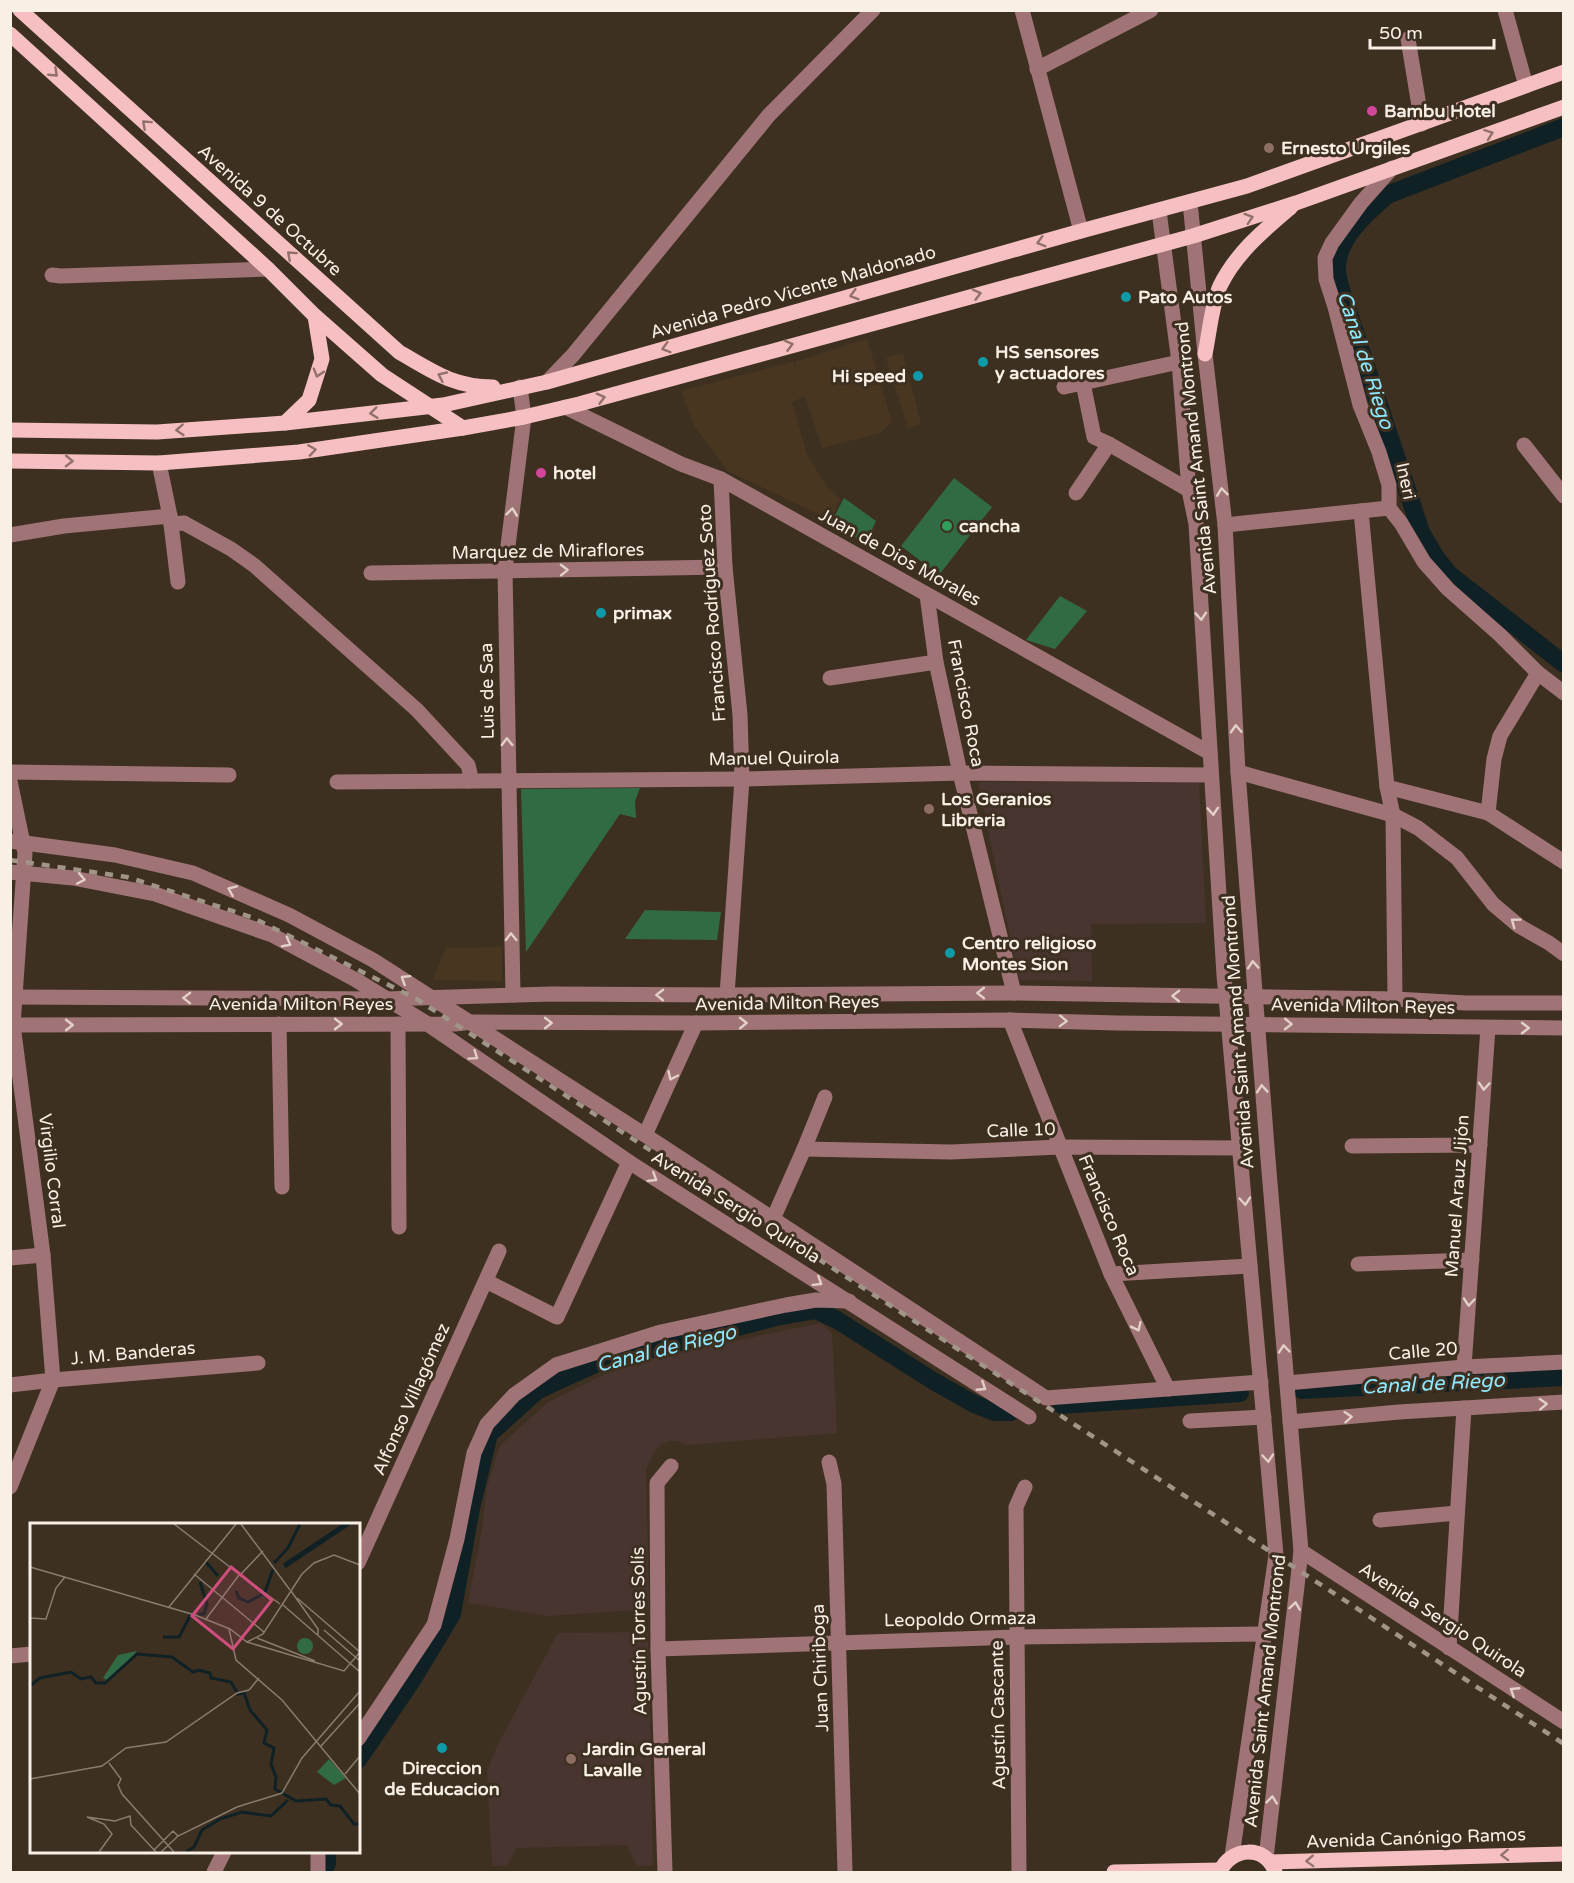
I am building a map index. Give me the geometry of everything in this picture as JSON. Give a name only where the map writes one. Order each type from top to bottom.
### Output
[{"type":"main road","name":"Avenida 9 de Octubre","points":[[20,10],[399,352],[443,378],[473,387],[520,387]]},
{"type":"main road","points":[[10,33],[268,269],[315,316],[382,375],[463,428]]},
{"type":"main road","name":"Avenida Pedro Vicente Maldonado","points":[[10,430],[157,432],[285,423],[432,406],[547,382],[1247,186],[1563,72]]},
{"type":"main road","points":[[10,461],[159,463],[299,452],[524,417],[1193,236],[1296,203],[1563,107]]},
{"type":"main road","points":[[1205,354],[1219,288],[1233,264],[1254,239],[1296,203]]},
{"type":"main road","points":[[285,423],[309,400],[322,359],[315,316]]},
{"type":"main road","name":"Avenida Canónigo Ramos","points":[[1233,1856],[1250,1851],[1270,1864],[1563,1854]]},
{"type":"main road","points":[[1114,1872],[1220,1871],[1225,1862],[1233,1856]]},
{"type":"street","points":[[547,382],[573,355],[769,115],[873,10]]},
{"type":"street","points":[[1022,10],[1082,231]]},
{"type":"street","points":[[1037,69],[1151,10]]},
{"type":"street","points":[[1505,10],[1526,86]]},
{"type":"street","points":[[1408,39],[1422,124]]},
{"type":"street","name":"Ineri","points":[[1392,168],[1361,203],[1332,243],[1325,258],[1326,279],[1360,405],[1379,452],[1389,485],[1389,508],[1401,523],[1424,562],[1448,589],[1563,693]]},
{"type":"street","name":"Avenida Saint Amand Montrond","points":[[1190,202],[1225,525],[1238,772],[1301,1551],[1270,1864]]},
{"type":"street","name":"Avenida Saint Amand Montrond","points":[[1159,211],[1179,362],[1189,490],[1196,524],[1226,997],[1276,1555],[1233,1856]]},
{"type":"street","points":[[52,275],[268,269]]},
{"type":"street","points":[[1064,387],[1179,362]]},
{"type":"street","points":[[1083,382],[1094,437],[1189,490]]},
{"type":"street","name":"Luis de Saa","points":[[513,995],[506,570],[524,417],[520,387]]},
{"type":"street","name":"Juan de Dios Morales","points":[[565,407],[681,464],[722,479],[1210,753]]},
{"type":"street","points":[[1076,493],[1109,444]]},
{"type":"street","points":[[1524,445],[1563,496]]},
{"type":"street","points":[[159,463],[171,520],[178,582]]},
{"type":"street","name":"Francisco Rodríguez Soto","points":[[722,479],[725,567],[740,715],[742,778],[727,995]]},
{"type":"street","points":[[1225,525],[1389,508]]},
{"type":"street","points":[[1361,511],[1388,786],[1393,815],[1395,999]]},
{"type":"street","points":[[10,535],[64,526],[171,520],[184,523],[231,549],[255,566],[430,723],[468,765],[469,781]]},
{"type":"street","name":"Marquez de Miraflores","points":[[371,573],[725,567]]},
{"type":"street","name":"Francisco Roca","points":[[927,594],[936,662],[960,773],[1014,993]]},
{"type":"street","points":[[830,678],[936,662]]},
{"type":"street","points":[[1488,813],[1494,759],[1500,736],[1538,672]]},
{"type":"street","points":[[10,772],[229,775]]},
{"type":"street","points":[[1238,772],[1393,815],[1418,828],[1457,858],[1492,904],[1519,926],[1563,954]]},
{"type":"street","name":"Manuel Quirola","points":[[337,782],[742,778],[960,773],[1211,775]]},
{"type":"street","name":"Virgilio Corral","points":[[10,781],[19,846],[12,1025],[43,1255],[53,1380],[10,1487]]},
{"type":"street","points":[[1388,786],[1488,813],[1563,862]]},
{"type":"street","name":"Avenida Sergio Quirola","points":[[19,846],[115,855],[193,873],[289,915],[373,960],[472,1022],[1046,1398],[1168,1389]]},
{"type":"street","name":"Avenida Sergio Quirola","points":[[17,873],[73,878],[155,894],[272,935],[356,980],[426,1023],[629,1162],[1029,1417]]},
{"type":"street","name":"Avenida Milton Reyes","points":[[12,997],[385,999],[552,994],[1014,993],[1563,1003]]},
{"type":"street","name":"Francisco Roca","points":[[1010,1020],[1111,1274],[1168,1389]]},
{"type":"street","name":"Avenida Milton Reyes","points":[[12,1025],[1010,1020],[1563,1028]]},
{"type":"street","points":[[645,1135],[696,1023]]},
{"type":"street","points":[[279,1024],[282,1187]]},
{"type":"street","points":[[398,1024],[399,1227]]},
{"type":"street","name":"Manuel Arauz Jijón","points":[[1464,1367],[1488,1028]]},
{"type":"street","points":[[773,1219],[825,1097]]},
{"type":"street","points":[[1352,1146],[1480,1145]]},
{"type":"street","name":"Calle 10","points":[[804,1149],[951,1152],[1059,1147],[1240,1148]]},
{"type":"street","points":[[486,1281],[557,1317],[629,1162]]},
{"type":"street","name":"Alfonso Villagómez","points":[[360,1559],[500,1251]]},
{"type":"street","points":[[10,1258],[43,1255]]},
{"type":"street","points":[[1358,1264],[1472,1260]]},
{"type":"street","points":[[1111,1274],[1250,1266]]},
{"type":"street","points":[[360,1735],[434,1625],[457,1539],[474,1453],[487,1424],[514,1395],[556,1365],[661,1332],[816,1300],[849,1301]]},
{"type":"street","name":"Calle 20","points":[[1287,1383],[1464,1367],[1563,1362]]},
{"type":"street","name":"J. M. Banderas","points":[[10,1385],[258,1363]]},
{"type":"street","points":[[1168,1389],[1261,1382]]},
{"type":"street","points":[[1290,1422],[1563,1402]]},
{"type":"street","points":[[1449,1648],[1464,1408]]},
{"type":"street","points":[[1190,1420],[1264,1418]]},
{"type":"street","name":"Juan Chiriboga","points":[[829,1462],[834,1484],[845,1872]]},
{"type":"street","name":"Agustín Torres Solís","points":[[665,1872],[658,1649],[657,1483],[671,1466]]},
{"type":"street","name":"Agustín Cascante","points":[[1019,1872],[1016,1507],[1025,1487]]},
{"type":"street","points":[[1380,1520],[1458,1513]]},
{"type":"street","name":"Avenida Sergio Quirola","points":[[1301,1551],[1563,1722]]},
{"type":"street","name":"Leopoldo Ormaza","points":[[658,1649],[1017,1637],[1264,1634]]},
{"type":"street","points":[[10,1656],[30,1654]]},
{"type":"street","points":[[214,1872],[223,1853]]},
{"type":"street","points":[[318,1853],[318,1872]]},
{"type":"shaded area","points":[[867,339],[892,422],[880,433],[822,448],[805,396],[792,402],[807,455],[826,485],[840,499],[831,520],[728,471],[695,427],[681,391],[793,362],[798,373],[795,362]]},
{"type":"shaded area","name":"Hi speed","points":[[903,353],[921,424],[908,428],[886,358]]},
{"type":"shaded area","points":[[978,782],[1199,782],[1206,923],[1091,924],[1092,981],[1019,980]]},
{"type":"shaded area","points":[[502,947],[502,981],[433,980],[446,948]]},
{"type":"shaded area","points":[[821,1323],[832,1333],[837,1433],[686,1445],[678,1441],[670,1441],[660,1445],[652,1456],[646,1470],[649,1609],[548,1616],[468,1603],[482,1529],[487,1487],[500,1446],[547,1403],[603,1375],[653,1358]]},
{"type":"shaded area","name":"Jardin General Lavalle","points":[[648,1632],[653,1865],[637,1867],[627,1845],[516,1848],[507,1866],[492,1866],[487,1771],[497,1746],[558,1633]]},
{"type":"green space","name":"cancha","points":[[954,478],[992,507],[939,575],[901,546]]},
{"type":"green space","points":[[844,498],[876,521],[865,545],[833,519]]},
{"type":"green space","points":[[1060,596],[1087,611],[1055,649],[1026,640]]},
{"type":"green space","points":[[640,788],[635,801],[636,818],[620,814],[526,952],[521,789]]},
{"type":"green space","points":[[645,910],[721,912],[717,940],[625,939]]},
{"type":"waterway","name":"Canal de Riego","points":[[1564,127],[1387,195],[1362,218],[1348,235],[1337,266],[1345,302],[1421,532],[1436,558],[1449,574],[1564,664]]},
{"type":"waterway","name":"Canal de Riego","points":[[360,1757],[411,1682],[452,1614],[471,1508],[489,1434],[538,1390],[597,1363],[776,1317],[816,1310],[837,1320],[974,1404],[995,1412],[1011,1412]]},
{"type":"waterway","name":"Canal de Riego","points":[[1302,1390],[1564,1377]]},
{"type":"waterway","name":"Canal de Riego","points":[[1062,1405],[1240,1393]]},
{"type":"waterway","name":"Canal de Riego","points":[[327,1853],[327,1864]]},
{"type":"railway","points":[[10,860],[127,877],[251,917],[415,998],[1564,1744]]},
{"type":"place","name":"Bambu Hotel","points":[[1372,111]]},
{"type":"place","name":"Ernesto Urgiles","points":[[1269,148]]},
{"type":"place","name":"Pato Autos","points":[[1126,297]]},
{"type":"place","name":"HS sensores y actuadores","points":[[983,362]]},
{"type":"place","name":"Hi speed","points":[[918,376]]},
{"type":"place","name":"hotel","points":[[541,473]]},
{"type":"place","name":"cancha","points":[[947,526]]},
{"type":"place","name":"primax","points":[[601,613]]},
{"type":"place","name":"Los Geranios Libreria","points":[[929,809]]},
{"type":"place","name":"Centro religioso Montes Sion","points":[[950,953]]},
{"type":"place","name":"Direccion de Educacion","points":[[442,1748]]},
{"type":"place","name":"Jardin General Lavalle","points":[[571,1759]]}]
